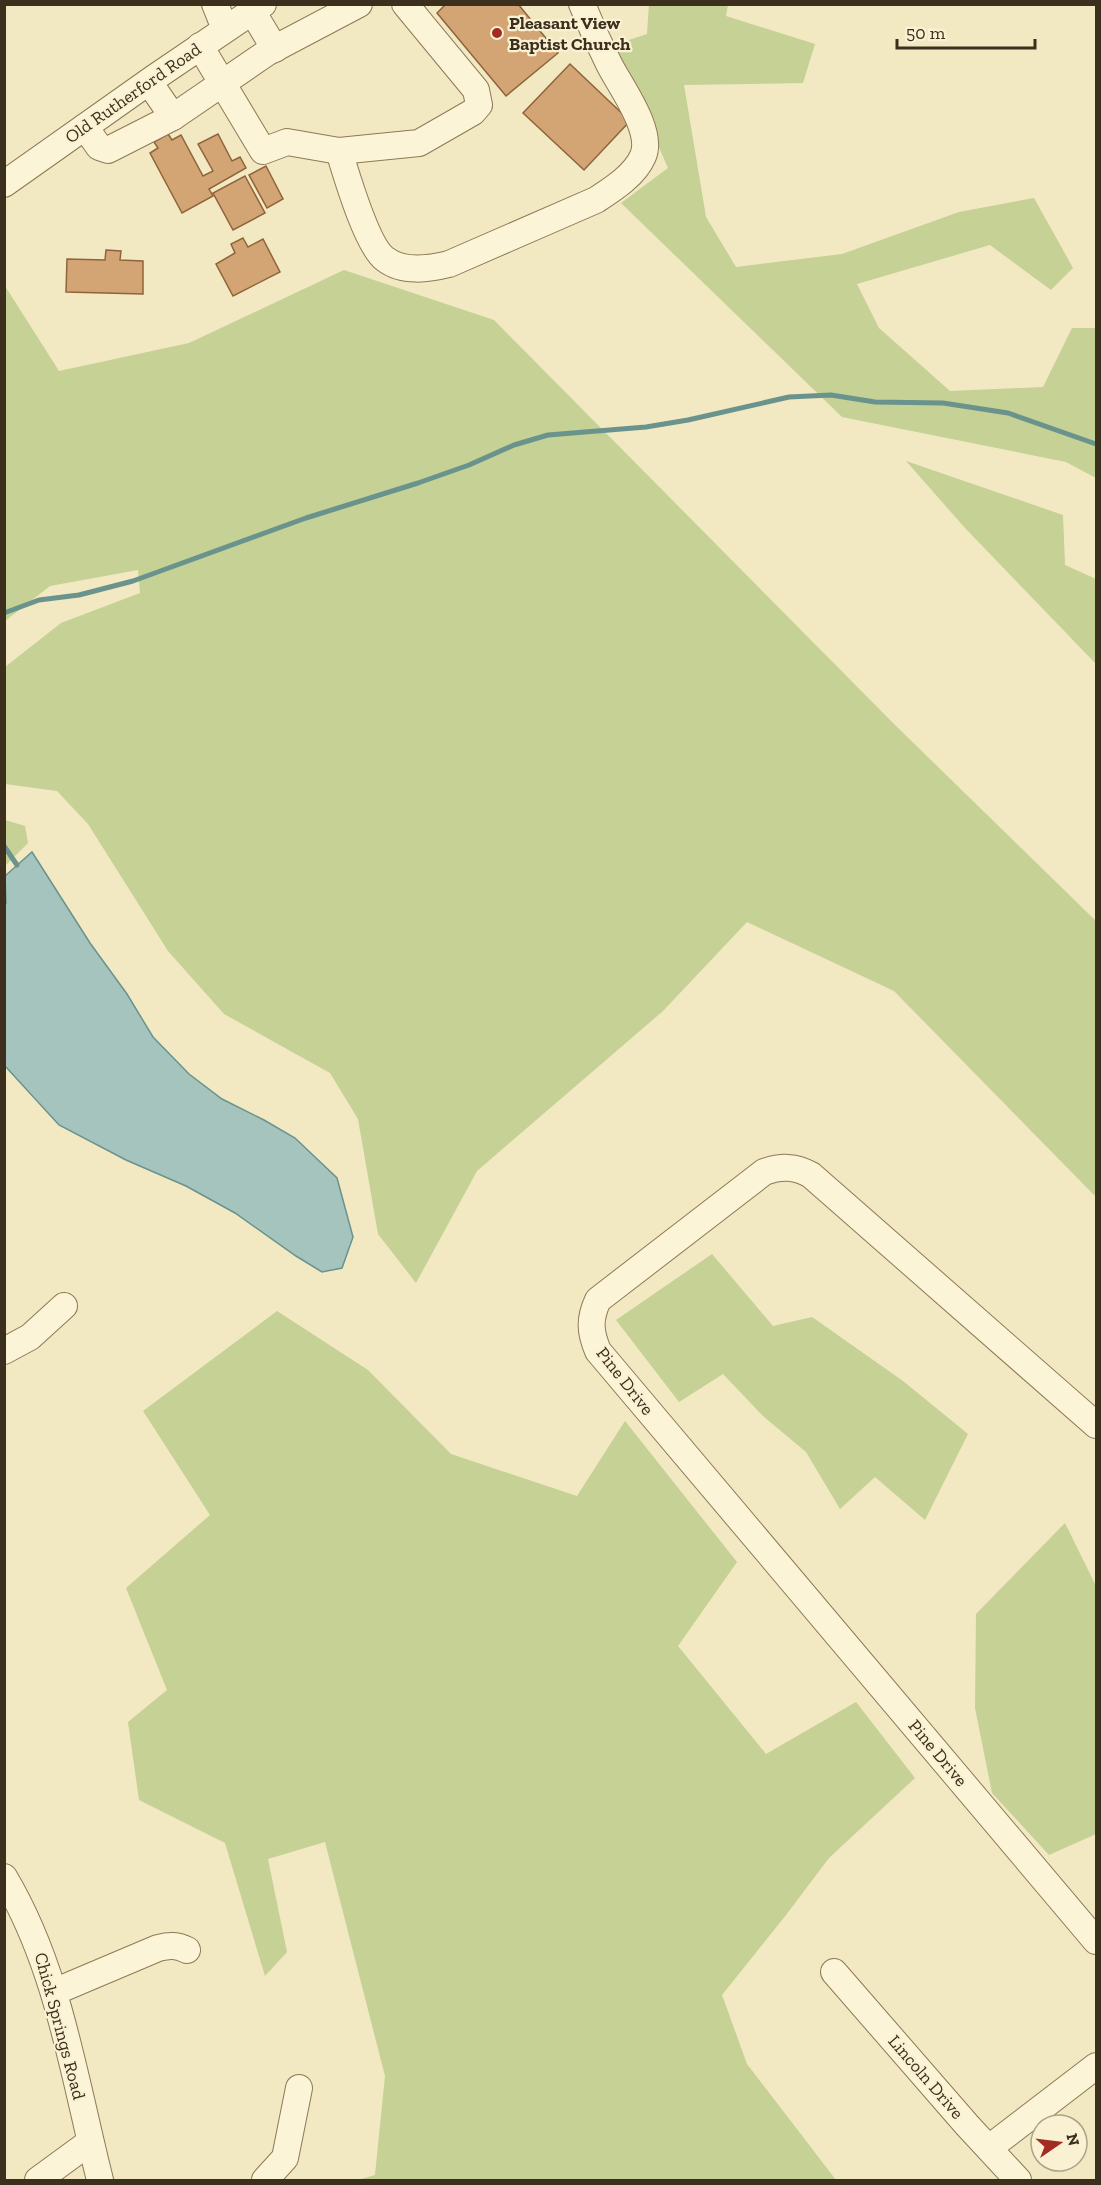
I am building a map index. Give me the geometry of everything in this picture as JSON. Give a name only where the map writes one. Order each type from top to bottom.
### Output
[{"type":"street","points":[[215,4],[225,29]]},
{"type":"street","points":[[85,127],[99,147],[108,150],[173,117],[276,49],[359,4]]},
{"type":"street","points":[[200,46],[263,151],[287,142],[339,151],[419,143],[473,112],[479,105],[477,90],[405,4]]},
{"type":"street","points":[[339,151],[370,237],[385,259],[411,268],[433,268],[449,264],[596,200],[632,172],[644,154],[646,146],[640,124],[582,4]]},
{"type":"street","points":[[257,8],[276,49]]},
{"type":"street","name":"Old Rutherford Road","points":[[4,184],[257,8]]},
{"type":"street","points":[[149,81],[173,117]]},
{"type":"street","name":"Pine Drive","points":[[1096,1425],[811,1175],[792,1167],[775,1168],[754,1179],[598,1300],[591,1318],[592,1337],[598,1351],[1096,1941]]},
{"type":"street","points":[[4,1351],[30,1337],[64,1306]]},
{"type":"street","name":"Chick Springs Road","points":[[4,1877],[26,1916],[54,1992],[100,2181]]},
{"type":"street","points":[[54,1992],[158,1948],[168,1945],[179,1946],[187,1950]]},
{"type":"street","name":"Lincoln Drive","points":[[834,1972],[1018,2181]]},
{"type":"street","points":[[989,2148],[1096,2066]]},
{"type":"street","points":[[265,2181],[285,2158],[299,2088]]},
{"type":"street","points":[[38,2181],[90,2142]]},
{"type":"green space","points":[[649,4],[728,5],[726,16],[815,44],[803,83],[684,85],[706,217],[736,267],[842,254],[959,212],[1034,198],[1073,268],[1051,290],[990,245],[857,284],[879,328],[950,391],[1043,387],[1072,328],[1096,328],[1096,478],[1066,462],[842,417],[621,203],[668,168],[614,45],[647,34]]},
{"type":"green space","points":[[344,270],[494,320],[895,725],[1096,921],[1096,1197],[894,991],[747,922],[663,1011],[477,1171],[416,1283],[378,1234],[358,1119],[330,1073],[224,1014],[168,951],[88,824],[57,791],[5,784],[5,667],[61,623],[140,593],[138,570],[50,586],[5,621],[5,286],[59,371],[189,343]]},
{"type":"green space","points":[[906,461],[1063,515],[1065,565],[1096,579],[1096,664],[965,528]]},
{"type":"green space","points":[[5,820],[25,826],[28,843],[5,866]]},
{"type":"green space","points":[[712,1254],[773,1326],[812,1317],[903,1381],[968,1434],[925,1520],[875,1477],[840,1509],[806,1452],[763,1416],[723,1374],[679,1402],[616,1320]]},
{"type":"green space","points":[[277,1311],[368,1370],[451,1454],[577,1496],[625,1421],[737,1562],[678,1646],[766,1754],[856,1702],[915,1778],[829,1858],[722,1995],[747,2064],[836,2180],[358,2180],[375,2175],[385,2076],[325,1842],[268,1859],[287,1952],[265,1976],[225,1843],[139,1800],[128,1722],[167,1690],[126,1588],[210,1515],[143,1411]]},
{"type":"green space","points":[[1065,1523],[1096,1586],[1096,1834],[1049,1855],[992,1793],[975,1708],[976,1614]]},
{"type":"water","points":[[32,852],[153,1037],[189,1074],[222,1099],[295,1138],[337,1178],[353,1237],[342,1268],[322,1272],[235,1213],[186,1186],[126,1160],[59,1125],[5,1066],[5,876]]},
{"type":"building","name":"Pleasant View Baptist Church","points":[[446,4],[518,4],[558,53],[506,96],[437,13]]},
{"type":"building","points":[[570,64],[630,121],[584,170],[523,113]]},
{"type":"building","points":[[168,134],[172,140],[181,135],[203,176],[213,171],[198,144],[218,134],[232,161],[240,157],[246,168],[209,189],[213,196],[182,213],[150,153],[158,148],[154,142]]},
{"type":"building","points":[[266,166],[283,199],[267,208],[249,175]]},
{"type":"building","points":[[245,176],[265,213],[233,230],[213,193]]},
{"type":"building","points":[[243,238],[248,247],[263,239],[280,272],[233,296],[216,264],[235,253],[231,244]]},
{"type":"building","points":[[106,250],[121,251],[120,260],[143,261],[143,294],[66,292],[67,259],[105,260]]},
{"type":"waterway","points":[[4,613],[39,600],[79,595],[133,581],[306,518],[418,483],[469,465],[514,445],[548,435],[646,427],[789,397],[831,395],[875,402],[943,403],[1008,413],[1096,444]]},
{"type":"waterway","points":[[4,846],[17,865]]},
{"type":"place","name":"Pleasant View Baptist Church","points":[[497,33]]}]
